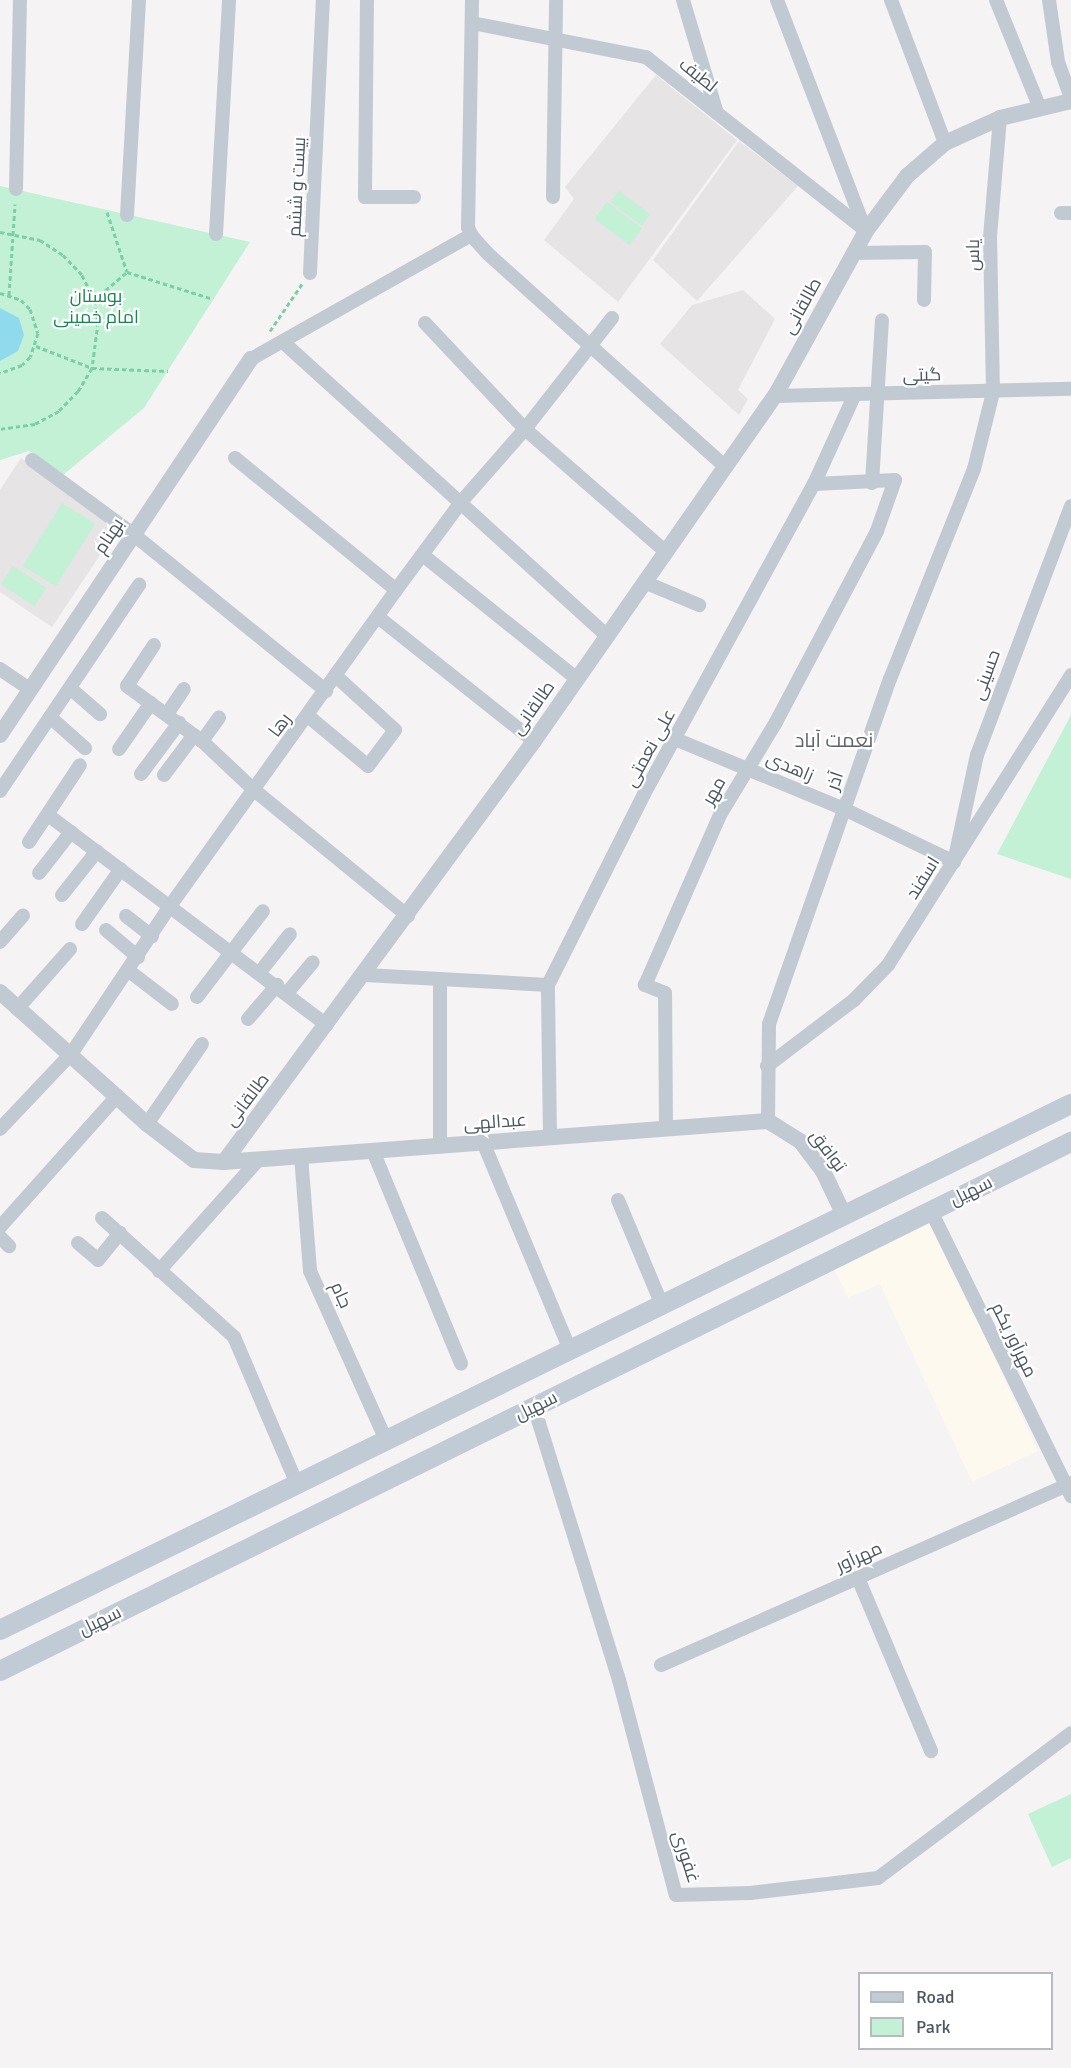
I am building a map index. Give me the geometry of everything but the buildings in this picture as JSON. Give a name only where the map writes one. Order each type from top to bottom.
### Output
[{"type":"main road","name":"سهیل","points":[[0,1630],[1071,1104]]},
{"type":"main road","name":"سهیل","points":[[0,1671],[1071,1142]]},
{"type":"street","points":[[15,189],[20,0]]},
{"type":"street","points":[[127,215],[139,0]]},
{"type":"street","points":[[216,234],[229,0]]},
{"type":"street","name":"بیست و ششم","points":[[310,273],[323,0]]},
{"type":"street","points":[[367,0],[365,198],[414,197]]},
{"type":"street","points":[[472,0],[470,231],[487,253],[592,344],[724,466]]},
{"type":"street","points":[[553,197],[556,0]]},
{"type":"street","points":[[683,0],[717,113]]},
{"type":"street","points":[[777,0],[866,231]]},
{"type":"street","points":[[891,0],[945,143]]},
{"type":"street","points":[[996,0],[1039,106]]},
{"type":"street","points":[[1048,0],[1058,63],[1071,99]]},
{"type":"street","name":"لطیف","points":[[472,23],[556,42],[646,57],[866,231]]},
{"type":"street","name":"طالقانی","points":[[224,1162],[365,975],[534,741],[775,396],[866,231],[907,176],[945,143],[1000,118],[1071,99]]},
{"type":"street","name":"یاس","points":[[993,392],[990,237],[1000,118]]},
{"type":"street","points":[[251,359],[470,231]]},
{"type":"street","points":[[853,254],[925,252],[924,300]]},
{"type":"street","name":"رها","points":[[0,1129],[71,1054],[170,906],[337,677],[396,590],[424,556],[461,502],[525,429],[612,318]]},
{"type":"street","points":[[814,484],[872,483],[882,320]]},
{"type":"street","points":[[425,323],[525,429],[665,551]]},
{"type":"street","points":[[283,342],[607,636]]},
{"type":"street","name":"بهنام","points":[[0,735],[251,359]]},
{"type":"street","name":"گیتی","points":[[775,396],[1071,389]]},
{"type":"street","name":"آذر","points":[[768,1121],[766,1066],[769,1024],[890,679],[974,469],[993,392]]},
{"type":"street","name":"علی نعمتی","points":[[550,1137],[548,985],[675,739],[814,484],[855,394]]},
{"type":"street","points":[[235,458],[396,590]]},
{"type":"street","points":[[32,460],[133,534],[326,691]]},
{"type":"street","name":"مهر","points":[[666,1129],[665,993],[645,985],[720,815],[877,531],[895,480],[872,483]]},
{"type":"street","name":"حسینی","points":[[954,862],[977,755],[1071,506]]},
{"type":"street","points":[[424,556],[577,679]]},
{"type":"street","points":[[644,582],[699,605]]},
{"type":"street","points":[[0,791],[139,585]]},
{"type":"street","points":[[378,617],[534,741]]},
{"type":"street","points":[[154,645],[127,686],[198,738],[254,790],[408,916]]},
{"type":"street","points":[[0,669],[31,690]]},
{"type":"street","name":"اسفند","points":[[766,1066],[854,1000],[888,965],[1071,675]]},
{"type":"street","points":[[308,716],[368,766],[395,730],[337,677]]},
{"type":"street","points":[[70,688],[100,714]]},
{"type":"street","points":[[167,714],[184,690]]},
{"type":"street","points":[[119,749],[151,703]]},
{"type":"street","points":[[50,717],[85,748]]},
{"type":"street","points":[[164,775],[219,718]]},
{"type":"street","points":[[141,774],[179,723]]},
{"type":"street","name":"زاهدی","points":[[675,739],[844,809],[954,862]]},
{"type":"street","points":[[29,842],[80,765]]},
{"type":"street","points":[[48,814],[260,972],[327,1025]]},
{"type":"street","points":[[39,873],[71,832]]},
{"type":"street","points":[[62,895],[97,851]]},
{"type":"street","points":[[82,924],[121,869]]},
{"type":"street","points":[[197,997],[263,911]]},
{"type":"street","points":[[0,942],[23,916]]},
{"type":"street","points":[[126,916],[152,936]]},
{"type":"street","points":[[106,930],[138,957]]},
{"type":"street","points":[[260,972],[290,934]]},
{"type":"street","points":[[17,1009],[70,949]]},
{"type":"street","points":[[248,1019],[312,962]]},
{"type":"street","points":[[129,970],[172,1004]]},
{"type":"street","points":[[365,975],[548,985]]},
{"type":"street","points":[[440,979],[440,1146]]},
{"type":"street","points":[[0,992],[147,1124],[194,1160],[224,1162]]},
{"type":"street","points":[[147,1124],[202,1044]]},
{"type":"street","points":[[0,1227],[117,1095]]},
{"type":"street","name":"عبدالهی","points":[[224,1162],[768,1121]]},
{"type":"street","name":"توافق","points":[[768,1121],[801,1142],[823,1171],[844,1215]]},
{"type":"street","points":[[483,1142],[570,1350]]},
{"type":"street","points":[[373,1150],[461,1363]]},
{"type":"street","name":"جام","points":[[301,1156],[310,1270],[386,1440]]},
{"type":"street","points":[[159,1270],[259,1159]]},
{"type":"street","points":[[618,1200],[662,1305]]},
{"type":"street","name":"مهرآور یکم","points":[[931,1211],[1069,1488]]},
{"type":"street","points":[[102,1218],[234,1337],[297,1484]]},
{"type":"street","points":[[78,1243],[98,1260],[120,1233]]},
{"type":"street","name":"غفوری","points":[[534,1407],[619,1680],[676,1895],[750,1893],[878,1878],[1071,1733]]},
{"type":"street","name":"مهرآور","points":[[661,1665],[1069,1488]]},
{"type":"street","points":[[858,1578],[931,1751]]},
{"type":"path","points":[[9,295],[15,189]]},
{"type":"path","points":[[107,212],[127,272]]},
{"type":"path","points":[[0,232],[40,240],[63,255],[82,275],[94,300],[98,322],[92,368],[78,391],[59,411],[35,424],[0,429]]},
{"type":"path","points":[[94,300],[127,272]]},
{"type":"path","points":[[127,272],[213,299]]},
{"type":"path","points":[[251,359],[310,273]]},
{"type":"path","points":[[0,294],[9,295],[30,309],[38,333],[36,346],[22,365],[0,373]]},
{"type":"path","points":[[36,346],[92,368],[168,371]]},
{"type":"shaded area","points":[[656,75],[737,140],[618,302],[544,240],[574,199],[565,187]]},
{"type":"shaded area","points":[[739,141],[798,186],[697,301],[653,260]]},
{"type":"shaded area","points":[[743,290],[775,319],[738,390],[748,399],[739,415],[660,344],[692,305]]},
{"type":"shaded area","points":[[21,458],[115,516],[116,531],[52,627],[0,592],[0,490]]},
{"type":"shaded area","points":[[931,1221],[1038,1451],[972,1482],[880,1284],[848,1298],[833,1267]]},
{"type":"green space","name":"بوستان امام خمینی","points":[[0,186],[250,242],[144,408],[63,475],[29,451],[0,460]]},
{"type":"green space","points":[[619,191],[650,214],[642,226],[611,202]]},
{"type":"green space","points":[[607,202],[642,228],[630,245],[594,219]]},
{"type":"green space","points":[[62,503],[95,524],[56,586],[23,566]]},
{"type":"green space","points":[[13,566],[47,588],[35,606],[1,584]]},
{"type":"green space","points":[[1071,715],[1071,879],[997,854]]},
{"type":"green space","points":[[1071,1794],[1071,1858],[1052,1867],[1028,1814]]},
{"type":"water","points":[[0,308],[19,318],[24,335],[18,351],[0,361]]},
{"type":"district","name":"نعمت آباد","points":[[834,740]]}]
